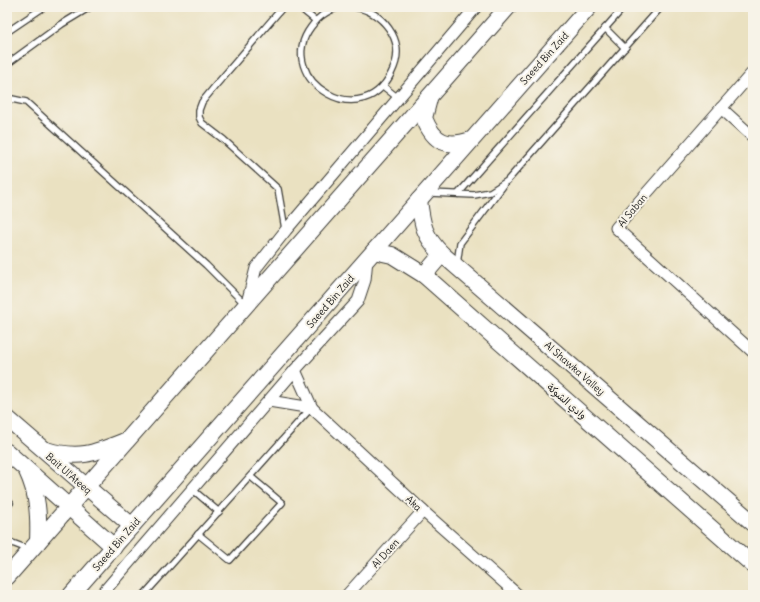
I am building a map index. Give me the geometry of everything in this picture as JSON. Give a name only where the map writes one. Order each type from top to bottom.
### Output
[{"type":"main road","points":[[7,577],[508,7]]},
{"type":"main road","name":"Saeed Bin Zaid","points":[[71,595],[589,7]]},
{"type":"main road","points":[[430,95],[424,118],[432,132],[447,144],[453,145],[471,140]]},
{"type":"main road","name":"Al Shawka Valley","points":[[422,196],[425,232],[432,244],[442,254],[753,522]]},
{"type":"main road","points":[[424,275],[442,254]]},
{"type":"main road","name":"وادي الشوكة","points":[[370,255],[392,255],[424,275],[753,565]]},
{"type":"main road","name":"Bait Ul'Ateeq","points":[[7,418],[86,488],[132,526]]},
{"type":"main road","points":[[40,448],[62,455],[84,456],[129,440]]},
{"type":"main road","points":[[7,452],[114,547]]},
{"type":"main road","points":[[25,468],[34,486],[38,504],[34,546]]},
{"type":"street","points":[[246,305],[256,268],[286,230],[476,7]]},
{"type":"street","name":"Al Saban","points":[[753,72],[616,228],[753,352]]},
{"type":"street","points":[[721,108],[753,137]]},
{"type":"street","points":[[101,595],[295,370],[358,301],[365,280],[370,255]]},
{"type":"street","name":"Aka","points":[[295,370],[312,408],[423,511],[518,595]]},
{"type":"street","points":[[269,401],[312,408]]},
{"type":"street","name":"Al Daen","points":[[347,595],[423,511]]},
{"type":"lane","points":[[7,32],[44,7]]},
{"type":"lane","points":[[7,64],[62,24],[90,7]]},
{"type":"lane","points":[[283,7],[202,102],[199,110],[199,117],[202,123],[224,140],[278,189],[286,230]]},
{"type":"lane","points":[[299,7],[316,21]]},
{"type":"lane","points":[[344,7],[326,12],[309,30],[303,51],[304,64],[309,76],[317,87],[327,95],[340,99],[353,100],[369,96],[383,86],[391,76],[395,65],[396,53],[394,39],[388,26],[378,16],[366,9],[355,7]]},
{"type":"lane","points":[[458,194],[624,7]]},
{"type":"lane","points":[[456,267],[460,243],[507,181],[661,7]]},
{"type":"lane","points":[[605,28],[625,48]]},
{"type":"lane","points":[[383,86],[398,98]]},
{"type":"lane","points":[[7,100],[12,99],[26,102],[206,265],[246,305]]},
{"type":"lane","points":[[422,196],[458,194],[474,195],[490,192],[507,181]]},
{"type":"lane","points":[[144,595],[312,408]]},
{"type":"lane","points":[[198,534],[230,560],[282,503],[251,476]]},
{"type":"lane","points":[[192,489],[219,512]]},
{"type":"lane","points":[[7,541],[34,546]]}]
